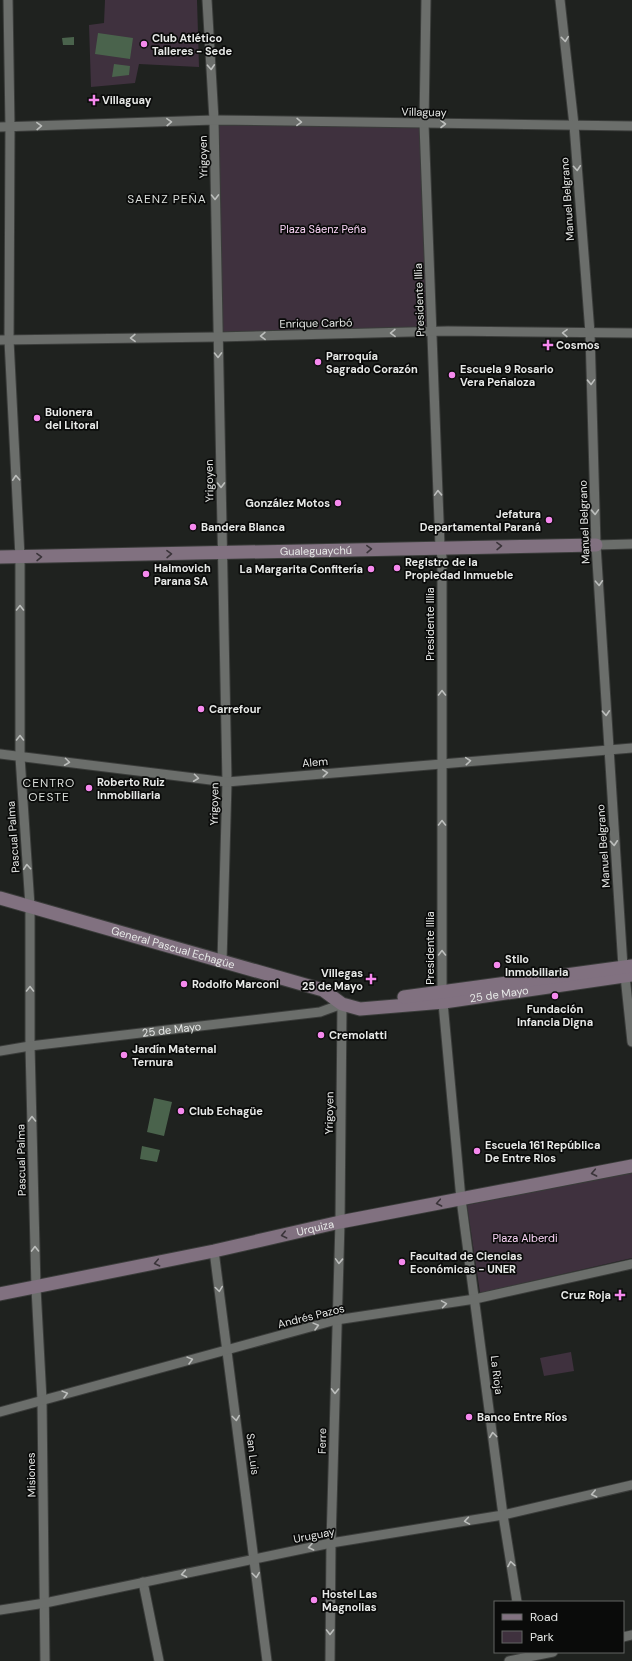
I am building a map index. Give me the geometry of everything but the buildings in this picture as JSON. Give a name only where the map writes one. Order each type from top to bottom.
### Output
[{"type":"street","name":"Pascual Palma","points":[[8,0],[10,127],[5,340],[20,557],[20,757],[30,906],[30,1046],[36,1288]]},
{"type":"street","name":"Yrigoyen","points":[[207,0],[214,120],[217,337],[227,782],[222,961]]},
{"type":"street","name":"Presidente Illia","points":[[426,0],[424,124],[440,547],[442,558],[443,997],[461,1199]]},
{"type":"street","name":"Manuel Belgrano","points":[[560,0],[574,125],[590,333],[596,544],[608,749],[628,971],[632,1042]]},
{"type":"street","name":"Villaguay","points":[[0,127],[214,120],[632,126]]},
{"type":"street","name":"Enrique Carbó","points":[[5,340],[433,332],[632,333]]},
{"type":"street","name":"Gualeguaychú","points":[[0,557],[632,544]]},
{"type":"street","name":"Alem","points":[[0,754],[227,782],[632,748]]},
{"type":"street","name":"General Pascual Echagüe","points":[[0,898],[323,990],[342,1004]]},
{"type":"street","name":"25 de Mayo","points":[[0,1051],[30,1046],[320,1012],[342,1004],[443,997],[628,971]]},
{"type":"street","name":"Yrigoyen","points":[[340,1222],[342,1004]]},
{"type":"street","name":"Urquiza","points":[[0,1294],[36,1288],[214,1251],[340,1222],[632,1166]]},
{"type":"street","name":"La Rioja","points":[[461,1199],[503,1515],[517,1601]]},
{"type":"street","name":"Ferre","points":[[330,1661],[336,1320],[340,1222]]},
{"type":"street","name":"San Luis","points":[[214,1251],[266,1661]]},
{"type":"street","name":"Andrés Pazos","points":[[0,1412],[336,1320],[475,1299],[632,1264]]},
{"type":"street","name":"Misiones","points":[[36,1288],[42,1400],[45,1661]]},
{"type":"street","name":"Uruguay","points":[[0,1610],[45,1603],[331,1543],[503,1515],[632,1485]]},
{"type":"street","points":[[143,1582],[159,1661]]},
{"type":"street","points":[[509,1661],[548,1653]]},
{"type":"green space","name":"Club Atlético Talleres - Sede","points":[[105,0],[197,0],[199,67],[139,64],[135,83],[91,87],[89,25],[104,23]]},
{"type":"green space","name":"Plaza Sáenz Peña","points":[[218,124],[422,126],[428,334],[222,332]]},
{"type":"green space","name":"Plaza Alberdi","points":[[632,1171],[632,1258],[480,1293],[467,1205]]},
{"type":"green space","points":[[571,1352],[574,1371],[544,1376],[540,1358]]},
{"type":"shaded area","points":[[98,33],[133,38],[130,59],[95,54]]},
{"type":"shaded area","points":[[74,37],[74,45],[63,45],[62,38]]},
{"type":"shaded area","points":[[114,64],[130,66],[129,75],[112,77]]},
{"type":"shaded area","points":[[154,1098],[172,1102],[164,1136],[147,1132]]},
{"type":"shaded area","points":[[142,1146],[160,1150],[157,1162],[140,1159]]},
{"type":"place","name":"Club Atlético Talleres - Sede","points":[[144,44]]},
{"type":"place","name":"Villaguay","points":[[94,100]]},
{"type":"place","name":"Cosmos","points":[[548,345]]},
{"type":"place","name":"Parroquía Sagrado Corazón","points":[[318,362]]},
{"type":"place","name":"Escuela 9 Rosario Vera Peñaloza","points":[[452,375]]},
{"type":"place","name":"Bulonera del Litoral","points":[[37,418]]},
{"type":"place","name":"González Motos","points":[[338,503]]},
{"type":"place","name":"Jefatura Departamental Paraná","points":[[549,520]]},
{"type":"place","name":"Bandera Blanca","points":[[193,527]]},
{"type":"place","name":"Registro de la Propiedad Inmueble","points":[[397,568]]},
{"type":"place","name":"La Margarita Confitería","points":[[371,569]]},
{"type":"place","name":"Haimovich Parana SA","points":[[146,574]]},
{"type":"place","name":"Carrefour","points":[[201,709]]},
{"type":"place","name":"Roberto Ruiz Inmobiliaria","points":[[89,788]]},
{"type":"place","name":"Stilo Inmobiliaria","points":[[497,965]]},
{"type":"place","name":"Villegas 25 de Mayo","points":[[371,979]]},
{"type":"place","name":"Rodolfo Marconi","points":[[184,984]]},
{"type":"place","name":"Fundación Infancia Digna","points":[[555,996]]},
{"type":"place","name":"Cremolatti","points":[[321,1035]]},
{"type":"place","name":"Jardín Maternal Ternura","points":[[124,1055]]},
{"type":"place","name":"Club Echagüe","points":[[181,1111]]},
{"type":"place","name":"Escuela 161 República De Entre Rios","points":[[477,1151]]},
{"type":"place","name":"Facultad de Ciencias Económicas - UNER","points":[[402,1262]]},
{"type":"place","name":"Cruz Roja","points":[[620,1295]]},
{"type":"place","name":"Banco Entre Ríos","points":[[469,1417]]},
{"type":"place","name":"Hostel Las Magnolias","points":[[314,1600]]},
{"type":"district","name":"SAENZ PEÑA","points":[[167,199]]},
{"type":"district","name":"CENTRO OESTE","points":[[49,790]]}]
